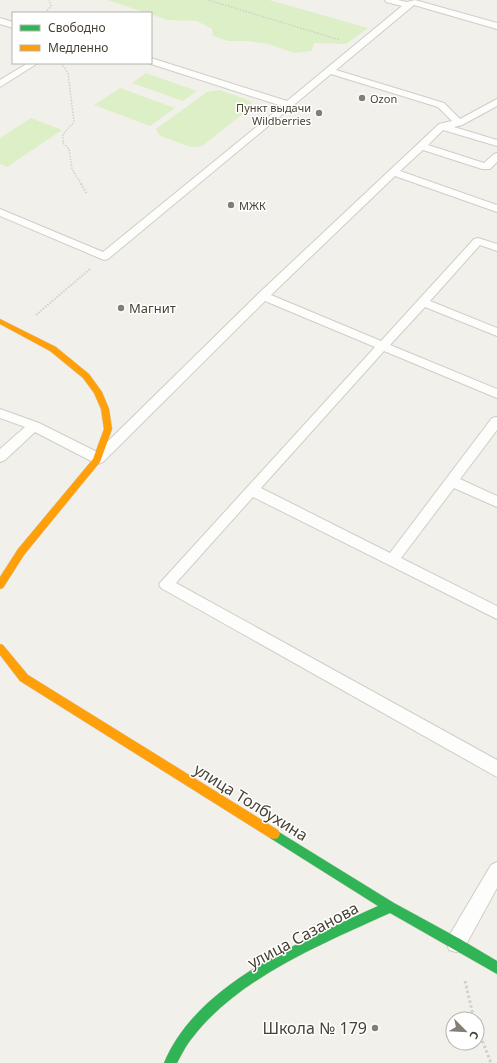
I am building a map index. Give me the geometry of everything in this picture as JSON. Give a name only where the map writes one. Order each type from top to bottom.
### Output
[{"type":"street","points":[[0,321],[53,349],[77,367],[95,386],[106,408],[108,430],[98,459],[24,548],[8,569],[0,585]]},
{"type":"street","name":"улица Толбухина","points":[[0,648],[24,678],[390,907],[456,943],[497,968]]},
{"type":"street","name":"улица Сазанова","points":[[170,1063],[190,1030],[234,990],[280,960],[390,907]]},
{"type":"lane","points":[[389,0],[408,5]]},
{"type":"lane","points":[[0,212],[104,257],[413,2],[497,26]]},
{"type":"lane","points":[[0,21],[12,25]]},
{"type":"lane","points":[[152,61],[289,105]]},
{"type":"lane","points":[[0,84],[32,64]]},
{"type":"lane","points":[[330,72],[441,105],[459,123]]},
{"type":"lane","points":[[0,413],[34,426],[98,459],[262,296],[442,126],[459,123],[497,102]]},
{"type":"lane","points":[[442,126],[497,143]]},
{"type":"lane","points":[[421,146],[486,167],[497,156]]},
{"type":"lane","points":[[393,172],[497,209]]},
{"type":"lane","points":[[497,248],[478,241],[166,584],[497,769]]},
{"type":"lane","points":[[262,296],[497,394]]},
{"type":"lane","points":[[423,302],[497,332]]},
{"type":"lane","points":[[392,560],[497,420]]},
{"type":"lane","points":[[0,457],[34,426]]},
{"type":"lane","points":[[452,481],[497,502]]},
{"type":"lane","points":[[252,490],[497,613]]},
{"type":"lane","points":[[456,943],[497,871]]},
{"type":"path","points":[[46,12],[51,6],[49,0]]},
{"type":"path","points":[[208,0],[359,46]]},
{"type":"path","points":[[63,64],[68,73],[74,122],[64,134],[63,143],[69,149],[72,169],[87,194]]},
{"type":"path","points":[[35,316],[104,257]]},
{"type":"path","points":[[485,1048],[491,1063]]},
{"type":"green space","points":[[107,0],[269,0],[368,28],[346,44],[314,43],[312,51],[294,53],[268,44],[248,41],[228,41],[213,36],[212,29],[197,21],[167,20],[152,14],[152,12],[144,12]]},
{"type":"green space","points":[[146,73],[197,91],[183,101],[132,83]]},
{"type":"green space","points":[[120,88],[175,108],[150,126],[94,105]]},
{"type":"green space","points":[[220,90],[250,101],[253,106],[202,146],[191,147],[160,136],[156,129],[207,92]]},
{"type":"green space","points":[[31,118],[62,130],[7,167],[0,164],[0,138]]},
{"type":"traffic: fast","points":[[274,834],[390,907],[456,943],[497,968]]},
{"type":"traffic: fast","points":[[170,1063],[182,1041],[191,1029],[211,1008],[234,990],[258,973],[310,944],[390,907]]},
{"type":"traffic: slow","points":[[0,321],[53,349],[86,376],[98,392],[105,409],[108,429],[97,460],[21,552],[0,585]]},
{"type":"traffic: slow","points":[[0,648],[24,678],[274,834]]},
{"type":"place","name":"Ozon","points":[[362,98]]},
{"type":"place","name":"Пункт выдачи Wildberries","points":[[319,113]]},
{"type":"place","name":"МЖК","points":[[231,205]]},
{"type":"place","name":"Магнит","points":[[121,308]]},
{"type":"place","name":"Школа № 179","points":[[375,1028]]}]
